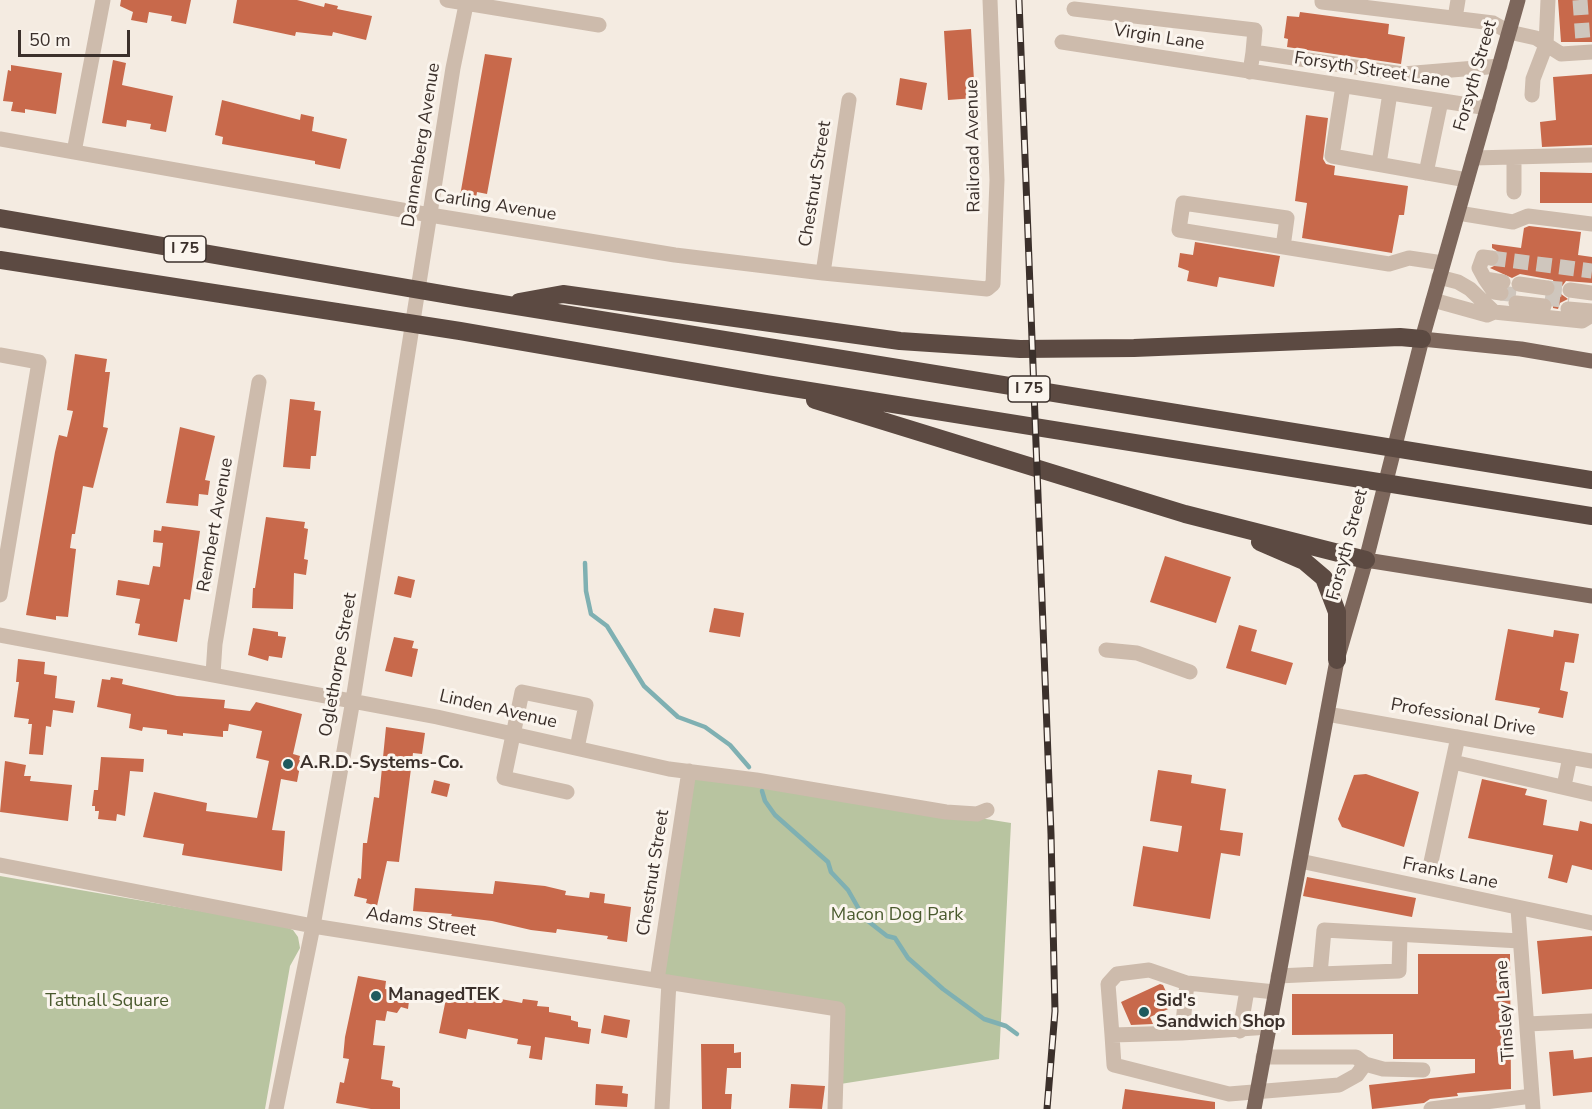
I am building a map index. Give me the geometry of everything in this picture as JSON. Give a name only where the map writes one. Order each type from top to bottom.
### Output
[{"type":"highway","name":"I 75","points":[[0,218],[466,298],[1592,480]]},
{"type":"highway","name":"I 75","points":[[0,260],[460,331],[767,384],[1592,516]]},
{"type":"highway","points":[[506,304],[563,294],[900,341],[1020,349],[1134,348],[1400,337],[1422,339]]},
{"type":"highway","points":[[767,384],[879,422],[1185,514],[1365,560]]},
{"type":"highway","points":[[1185,514],[1292,555],[1316,568],[1334,598],[1337,619],[1337,660]]},
{"type":"main road","name":"Forsyth Street","points":[[1254,1109],[1337,660],[1422,339],[1518,0]]},
{"type":"main road","points":[[1422,339],[1521,349],[1592,361]]},
{"type":"main road","points":[[1365,560],[1592,596]]},
{"type":"street","points":[[74,152],[103,0]]},
{"type":"street","points":[[447,0],[599,25]]},
{"type":"street","name":"Railroad Avenue","points":[[987,289],[993,284],[997,180],[990,0]]},
{"type":"street","points":[[1322,0],[1322,3],[1493,22],[1509,32],[1536,38],[1561,54],[1586,49]]},
{"type":"street","points":[[1455,18],[1458,0]]},
{"type":"street","points":[[1532,95],[1533,78],[1546,45],[1548,0]]},
{"type":"street","name":"Dannenberg Avenue","points":[[413,333],[430,215],[466,2]]},
{"type":"street","points":[[1074,9],[1255,30],[1251,72]]},
{"type":"street","name":"Virgin Lane","points":[[1062,42],[1251,72]]},
{"type":"street","points":[[1253,52],[1403,75],[1500,66]]},
{"type":"street","name":"Forsyth Street Lane","points":[[1251,72],[1488,108]]},
{"type":"street","points":[[1343,86],[1332,156],[1467,180]]},
{"type":"street","points":[[1379,164],[1390,93]]},
{"type":"street","name":"Chestnut Street","points":[[823,273],[849,100]]},
{"type":"street","points":[[1426,173],[1441,101]]},
{"type":"street","name":"Carling Avenue","points":[[0,139],[430,215],[675,255],[823,273],[987,289]]},
{"type":"street","points":[[1473,158],[1592,154]]},
{"type":"street","points":[[1514,158],[1514,192]]},
{"type":"street","points":[[1283,247],[1287,218],[1183,203],[1179,230],[1283,247],[1389,264],[1409,258],[1441,270],[1470,289],[1496,293],[1582,321],[1592,313],[1569,300]]},
{"type":"street","points":[[1458,213],[1513,222],[1528,216],[1592,224]]},
{"type":"street","points":[[1491,258],[1484,257],[1480,260],[1479,268],[1496,293]]},
{"type":"street","points":[[1433,300],[1456,304],[1472,312],[1487,315],[1496,293]]},
{"type":"street","points":[[1569,300],[1592,293]]},
{"type":"street","points":[[1518,294],[1546,297]]},
{"type":"street","points":[[1569,300],[1592,303]]},
{"type":"street","name":"Oglethorpe Street","points":[[276,1109],[313,926],[353,700],[413,333]]},
{"type":"street","points":[[0,355],[39,362],[0,595]]},
{"type":"street","name":"Rembert Avenue","points":[[213,674],[215,644],[259,382]]},
{"type":"street","name":"Linden Avenue","points":[[0,635],[353,700],[689,771],[946,812],[977,814],[987,810]]},
{"type":"street","points":[[1106,650],[1137,653],[1190,672]]},
{"type":"street","points":[[567,792],[504,778],[522,692],[586,705],[577,748]]},
{"type":"street","name":"Professional Drive","points":[[1327,714],[1592,761]]},
{"type":"street","points":[[1431,862],[1458,737]]},
{"type":"street","points":[[1564,786],[1570,757]]},
{"type":"street","points":[[1453,762],[1592,794]]},
{"type":"street","name":"Chestnut Street","points":[[662,1109],[663,981],[689,771]]},
{"type":"street","name":"Franks Lane","points":[[1300,861],[1592,923]]},
{"type":"street","name":"Adams Street","points":[[0,865],[313,926],[838,1009],[835,1109]]},
{"type":"street","name":"Tinsley Lane","points":[[1518,909],[1532,1102]]},
{"type":"street","points":[[1320,974],[1324,930],[1520,941]]},
{"type":"street","points":[[1278,976],[1399,970],[1400,935]]},
{"type":"street","points":[[1275,992],[1187,983],[1149,970],[1117,974],[1108,984],[1114,1065],[1229,1094],[1339,1085],[1357,1075],[1365,1065]]},
{"type":"street","points":[[1182,1033],[1187,983]]},
{"type":"street","points":[[1240,1031],[1247,990]]},
{"type":"street","points":[[1527,1024],[1592,1022]]},
{"type":"street","points":[[1112,1035],[1240,1031],[1269,1027]]},
{"type":"street","points":[[1263,1057],[1356,1057],[1365,1065],[1383,1069],[1423,1070]]},
{"type":"street","points":[[1431,1109],[1532,1102]]},
{"type":"green space","name":"Macon Dog Park","points":[[690,772],[1011,823],[999,1059],[834,1085],[838,1007],[657,981]]},
{"type":"green space","name":"Tattnall Square","points":[[0,876],[281,925],[293,930],[298,937],[300,948],[290,966],[265,1109],[0,1109]]},
{"type":"building","points":[[121,0],[191,0],[186,24],[171,21],[172,16],[149,12],[147,23],[131,20],[133,12],[120,6]]},
{"type":"building","points":[[237,0],[297,0],[324,7],[325,3],[338,6],[337,9],[372,16],[366,40],[333,32],[332,36],[296,32],[295,36],[233,23]]},
{"type":"building","points":[[1558,0],[1592,0],[1592,42],[1561,42]]},
{"type":"building","points":[[1300,12],[1389,24],[1388,34],[1405,37],[1401,64],[1287,47],[1288,39],[1284,38],[1287,16],[1299,17]]},
{"type":"building","points":[[971,29],[975,98],[948,100],[944,31]]},
{"type":"building","points":[[485,54],[512,58],[487,194],[477,192],[476,199],[460,196]]},
{"type":"building","points":[[113,60],[126,63],[122,85],[173,96],[166,132],[150,129],[151,124],[127,120],[126,127],[102,123]]},
{"type":"building","points":[[11,65],[62,73],[56,114],[25,109],[25,113],[11,111],[13,102],[3,101],[8,70],[11,71]]},
{"type":"building","points":[[1592,74],[1592,145],[1542,147],[1540,122],[1556,120],[1553,77]]},
{"type":"building","points":[[900,78],[927,83],[922,110],[896,105]]},
{"type":"building","points":[[222,100],[300,120],[301,114],[314,117],[312,131],[347,139],[340,169],[315,164],[315,161],[222,144],[223,137],[215,135]]},
{"type":"building","points":[[1306,115],[1328,118],[1323,159],[1326,164],[1335,166],[1334,175],[1408,186],[1404,215],[1399,215],[1392,253],[1302,238],[1307,203],[1295,201]]},
{"type":"building","points":[[1540,172],[1592,173],[1592,203],[1540,203]]},
{"type":"building","points":[[1529,226],[1581,232],[1578,255],[1592,257],[1592,283],[1566,281],[1560,289],[1561,294],[1568,299],[1560,303],[1558,309],[1553,308],[1553,302],[1548,297],[1556,290],[1553,280],[1520,274],[1512,278],[1490,268],[1498,264],[1501,259],[1497,251],[1492,248],[1492,244],[1521,248],[1524,228]]},
{"type":"building","points":[[1195,242],[1280,256],[1274,287],[1219,277],[1217,287],[1187,281],[1189,271],[1178,267],[1180,253],[1193,255]]},
{"type":"building","points":[[75,354],[107,359],[105,372],[110,372],[103,427],[108,428],[93,488],[83,486],[75,534],[72,534],[70,548],[76,549],[68,617],[56,616],[56,620],[26,615],[55,452],[59,435],[67,437],[73,411],[67,410]]},
{"type":"building","points":[[290,399],[315,402],[314,410],[321,411],[316,456],[311,456],[310,469],[283,467]]},
{"type":"building","points":[[180,427],[215,436],[205,480],[210,481],[208,495],[199,494],[198,506],[166,503]]},
{"type":"building","points":[[266,517],[305,522],[304,528],[308,529],[304,559],[308,560],[306,575],[294,573],[293,609],[252,608],[253,588],[255,588]]},
{"type":"building","points":[[162,526],[200,531],[190,600],[184,599],[177,642],[138,635],[140,624],[135,623],[140,599],[116,595],[118,580],[149,585],[153,566],[160,567],[163,543],[153,542],[154,530],[161,531]]},
{"type":"building","points":[[1165,556],[1231,577],[1216,623],[1150,602]]},
{"type":"building","points":[[398,576],[415,580],[411,598],[394,594]]},
{"type":"building","points":[[714,608],[744,613],[740,637],[709,632]]},
{"type":"building","points":[[1239,625],[1257,630],[1251,651],[1293,663],[1286,685],[1226,668]]},
{"type":"building","points":[[253,628],[278,632],[278,636],[286,637],[282,658],[269,656],[268,661],[248,655]]},
{"type":"building","points":[[1508,629],[1553,637],[1554,630],[1579,634],[1574,663],[1565,662],[1560,690],[1568,692],[1563,718],[1538,713],[1540,708],[1495,700]]},
{"type":"building","points":[[394,637],[414,641],[412,648],[418,649],[412,677],[385,671]]},
{"type":"building","points":[[18,659],[45,662],[44,674],[57,676],[55,698],[75,701],[73,713],[53,710],[51,727],[46,726],[43,755],[29,754],[32,724],[28,724],[29,719],[14,717],[19,682],[16,682]]},
{"type":"building","points":[[111,677],[123,679],[122,684],[177,696],[225,700],[224,708],[250,711],[256,702],[302,714],[293,754],[300,756],[301,761],[297,782],[281,779],[272,830],[285,831],[282,871],[182,855],[184,844],[143,837],[154,792],[207,803],[206,811],[257,818],[269,761],[256,758],[262,731],[229,724],[228,731],[223,731],[223,737],[183,733],[183,736],[167,734],[167,730],[143,727],[142,731],[129,728],[131,714],[97,707],[102,679],[110,680]]},
{"type":"building","points":[[386,727],[425,733],[422,754],[413,753],[399,862],[387,861],[377,906],[366,903],[367,899],[354,896],[358,878],[361,879],[363,843],[367,843],[374,797],[379,798]]},
{"type":"building","points":[[101,757],[144,759],[143,772],[130,771],[125,816],[117,814],[116,821],[98,819],[99,811],[95,811],[95,806],[92,806],[94,790],[98,790]]},
{"type":"building","points":[[5,761],[26,765],[24,776],[31,776],[30,781],[72,785],[68,821],[0,812]]},
{"type":"building","points":[[1158,770],[1192,775],[1191,783],[1226,789],[1220,830],[1243,833],[1240,856],[1221,853],[1210,919],[1133,906],[1143,846],[1178,852],[1182,826],[1150,821]]},
{"type":"building","points":[[1366,774],[1419,792],[1404,847],[1342,827],[1338,819],[1354,775]]},
{"type":"building","points":[[1482,779],[1527,789],[1525,795],[1547,800],[1543,825],[1578,831],[1580,821],[1592,824],[1592,870],[1572,865],[1567,883],[1548,878],[1553,855],[1468,838]]},
{"type":"building","points":[[434,780],[450,784],[447,797],[431,793]]},
{"type":"building","points":[[1307,877],[1416,898],[1412,917],[1303,896]]},
{"type":"building","points":[[495,881],[545,886],[566,891],[565,895],[589,898],[590,892],[605,894],[604,903],[631,907],[627,942],[607,939],[608,936],[557,929],[556,933],[531,930],[492,921],[451,916],[452,914],[413,911],[415,888],[493,894]]},
{"type":"building","points":[[1592,936],[1592,989],[1542,994],[1537,941]]},
{"type":"building","points":[[1418,954],[1510,954],[1511,1089],[1457,1093],[1458,1096],[1430,1099],[1424,1103],[1372,1109],[1369,1085],[1475,1073],[1475,1059],[1393,1059],[1393,1034],[1292,1035],[1292,994],[1418,994]]},
{"type":"building","points":[[358,976],[386,981],[385,989],[410,993],[408,1009],[401,1007],[397,1013],[387,1011],[385,1021],[376,1020],[373,1045],[385,1046],[381,1079],[393,1081],[392,1086],[400,1088],[400,1109],[371,1109],[336,1103],[340,1082],[344,1083],[349,1059],[343,1058],[345,1037]]},
{"type":"building","name":"Sid's Sandwich Shop","points":[[1160,984],[1163,985],[1173,1007],[1150,1017],[1153,1024],[1131,1025],[1121,1002]]},
{"type":"building","points":[[448,989],[522,1003],[523,999],[538,1001],[537,1006],[549,1007],[549,1012],[571,1016],[571,1020],[578,1022],[578,1027],[591,1029],[589,1044],[545,1037],[542,1060],[529,1058],[531,1046],[517,1044],[518,1039],[468,1029],[466,1039],[439,1033]]},
{"type":"building","points":[[604,1015],[630,1020],[627,1038],[601,1033]]},
{"type":"building","points":[[701,1044],[734,1044],[734,1053],[741,1052],[741,1068],[727,1068],[725,1094],[732,1094],[731,1109],[702,1109]]},
{"type":"building","points":[[1573,1050],[1574,1059],[1592,1057],[1592,1092],[1553,1096],[1549,1052]]},
{"type":"building","points":[[596,1084],[623,1086],[622,1093],[628,1094],[627,1107],[595,1105]]},
{"type":"building","points":[[791,1084],[825,1086],[822,1109],[789,1108]]},
{"type":"building","points":[[1125,1089],[1215,1102],[1215,1109],[1122,1109]]},
{"type":"waterway","points":[[585,563],[586,591],[591,614],[607,626],[644,686],[678,717],[705,727],[730,745],[749,767]]},
{"type":"waterway","points":[[762,791],[765,801],[775,815],[828,862],[831,872],[848,890],[864,918],[887,936],[895,938],[908,958],[943,989],[984,1019],[1006,1026],[1017,1034]]},
{"type":"tunnel","points":[[1580,0],[1583,42]]},
{"type":"tunnel","points":[[1491,258],[1592,271]]},
{"type":"tunnel","points":[[1547,288],[1570,290]]},
{"type":"tunnel","points":[[1501,293],[1517,295]]},
{"type":"tunnel","points":[[1545,298],[1569,301]]},
{"type":"railway","points":[[1019,0],[1051,834],[1055,1011],[1047,1109]]},
{"type":"place","name":"A.R.D.-Systems-Co.","points":[[288,764]]},
{"type":"place","name":"ManagedTEK","points":[[376,996]]},
{"type":"place","name":"Sid's Sandwich Shop","points":[[1144,1012]]}]
